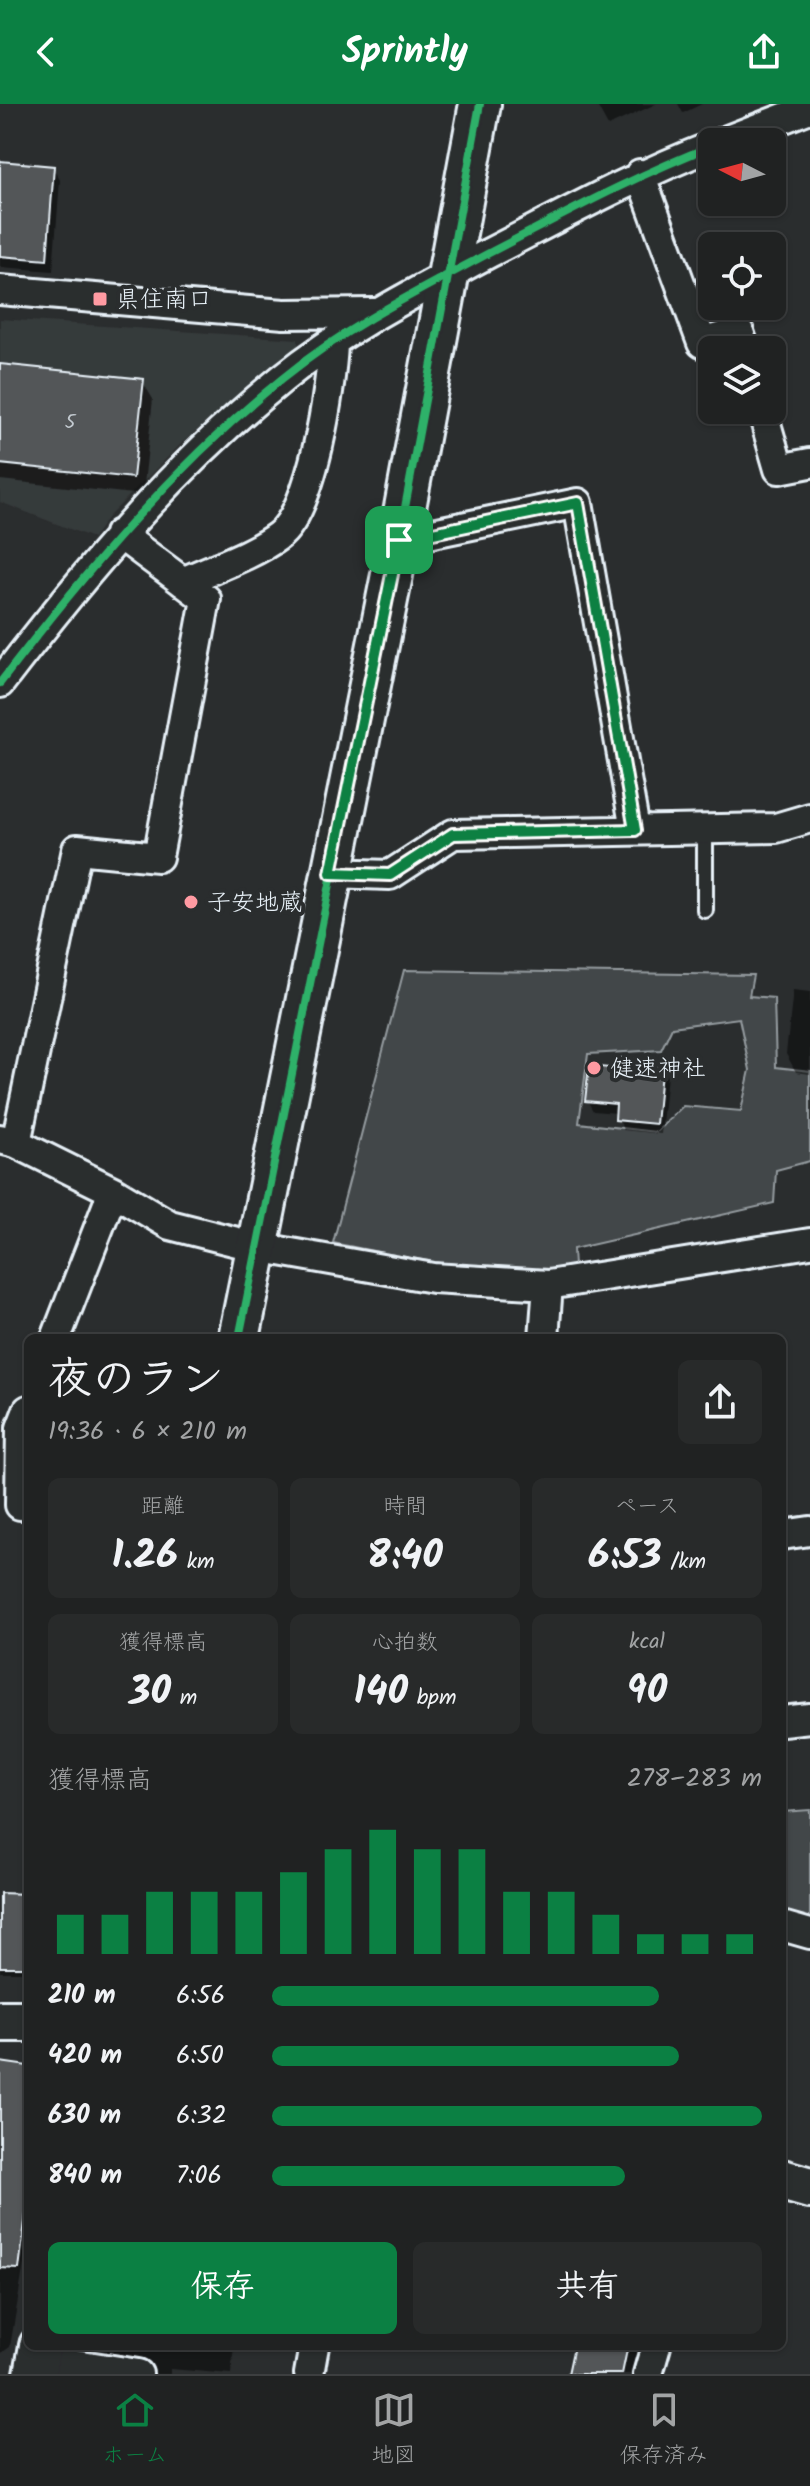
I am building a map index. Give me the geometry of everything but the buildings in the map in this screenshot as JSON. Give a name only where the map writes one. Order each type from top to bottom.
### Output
[{"type":"street","points":[[240,1334],[399,540],[480,104]]},
{"type":"street","points":[[758,128],[810,108]]},
{"type":"street","points":[[0,683],[119,534],[249,406],[375,313],[640,174],[698,151]]},
{"type":"street","points":[[640,174],[699,336]]},
{"type":"street","points":[[0,290],[284,314],[375,313]]},
{"type":"street","points":[[183,582],[280,535],[300,501],[315,461],[331,375],[333,344]]},
{"type":"street","points":[[766,424],[779,469],[810,463]]},
{"type":"street","points":[[399,540],[578,503],[635,830]]},
{"type":"street","points":[[119,534],[206,599],[158,857],[77,849],[8,1141],[113,1191],[170,1225],[257,1247],[433,1278],[548,1285],[810,1243]]},
{"type":"street","points":[[331,873],[390,875],[453,834],[776,828],[810,818]]},
{"type":"street","points":[[58,1334],[113,1191]]},
{"type":"street","points":[[544,1334],[548,1285]]},
{"type":"street","points":[[16,1505],[24,1420]]},
{"type":"street","points":[[786,1534],[810,1531]]},
{"type":"street","points":[[786,1721],[810,1718]]},
{"type":"street","points":[[786,1927],[810,1934]]},
{"type":"street","points":[[0,2021],[24,2021]]},
{"type":"street","points":[[786,2181],[810,2188]]},
{"type":"street","points":[[309,2374],[313,2350]]},
{"type":"street","points":[[648,2374],[655,2350]]},
{"type":"street","points":[[38,2359],[138,2374]]},
{"type":"lane","points":[[705,831],[705,910]]},
{"type":"shaded area","points":[[0,319],[298,339],[298,347],[184,441],[108,517],[93,538],[0,502]]},
{"type":"shaded area","name":"健速神社","points":[[404,970],[753,975],[749,996],[774,998],[776,1067],[810,1071],[810,1161],[776,1170],[774,1203],[573,1249],[574,1267],[544,1270],[453,1265],[333,1243]],"holes":[[[739,1018],[750,1070],[741,1111],[683,1106],[656,1132],[579,1123],[588,1054],[661,1050],[672,1027]]]},
{"type":"shaded area","points":[[810,1810],[810,1919],[786,1913],[786,1812]]},
{"type":"cycle path","points":[[240,1334],[399,540],[480,104]]},
{"type":"cycle path","points":[[0,683],[132,522],[205,447],[283,378],[332,342],[383,311],[489,253],[627,183],[698,152]]},
{"type":"place","name":"県住南口","points":[[100,299]]},
{"type":"place","name":"子安地蔵","points":[[191,902]]},
{"type":"place","name":"健速神社","points":[[594,1068]]},
{"type":"route","points":[[578,503],[635,830],[453,834],[390,875],[331,873],[399,540],[578,503]]}]
